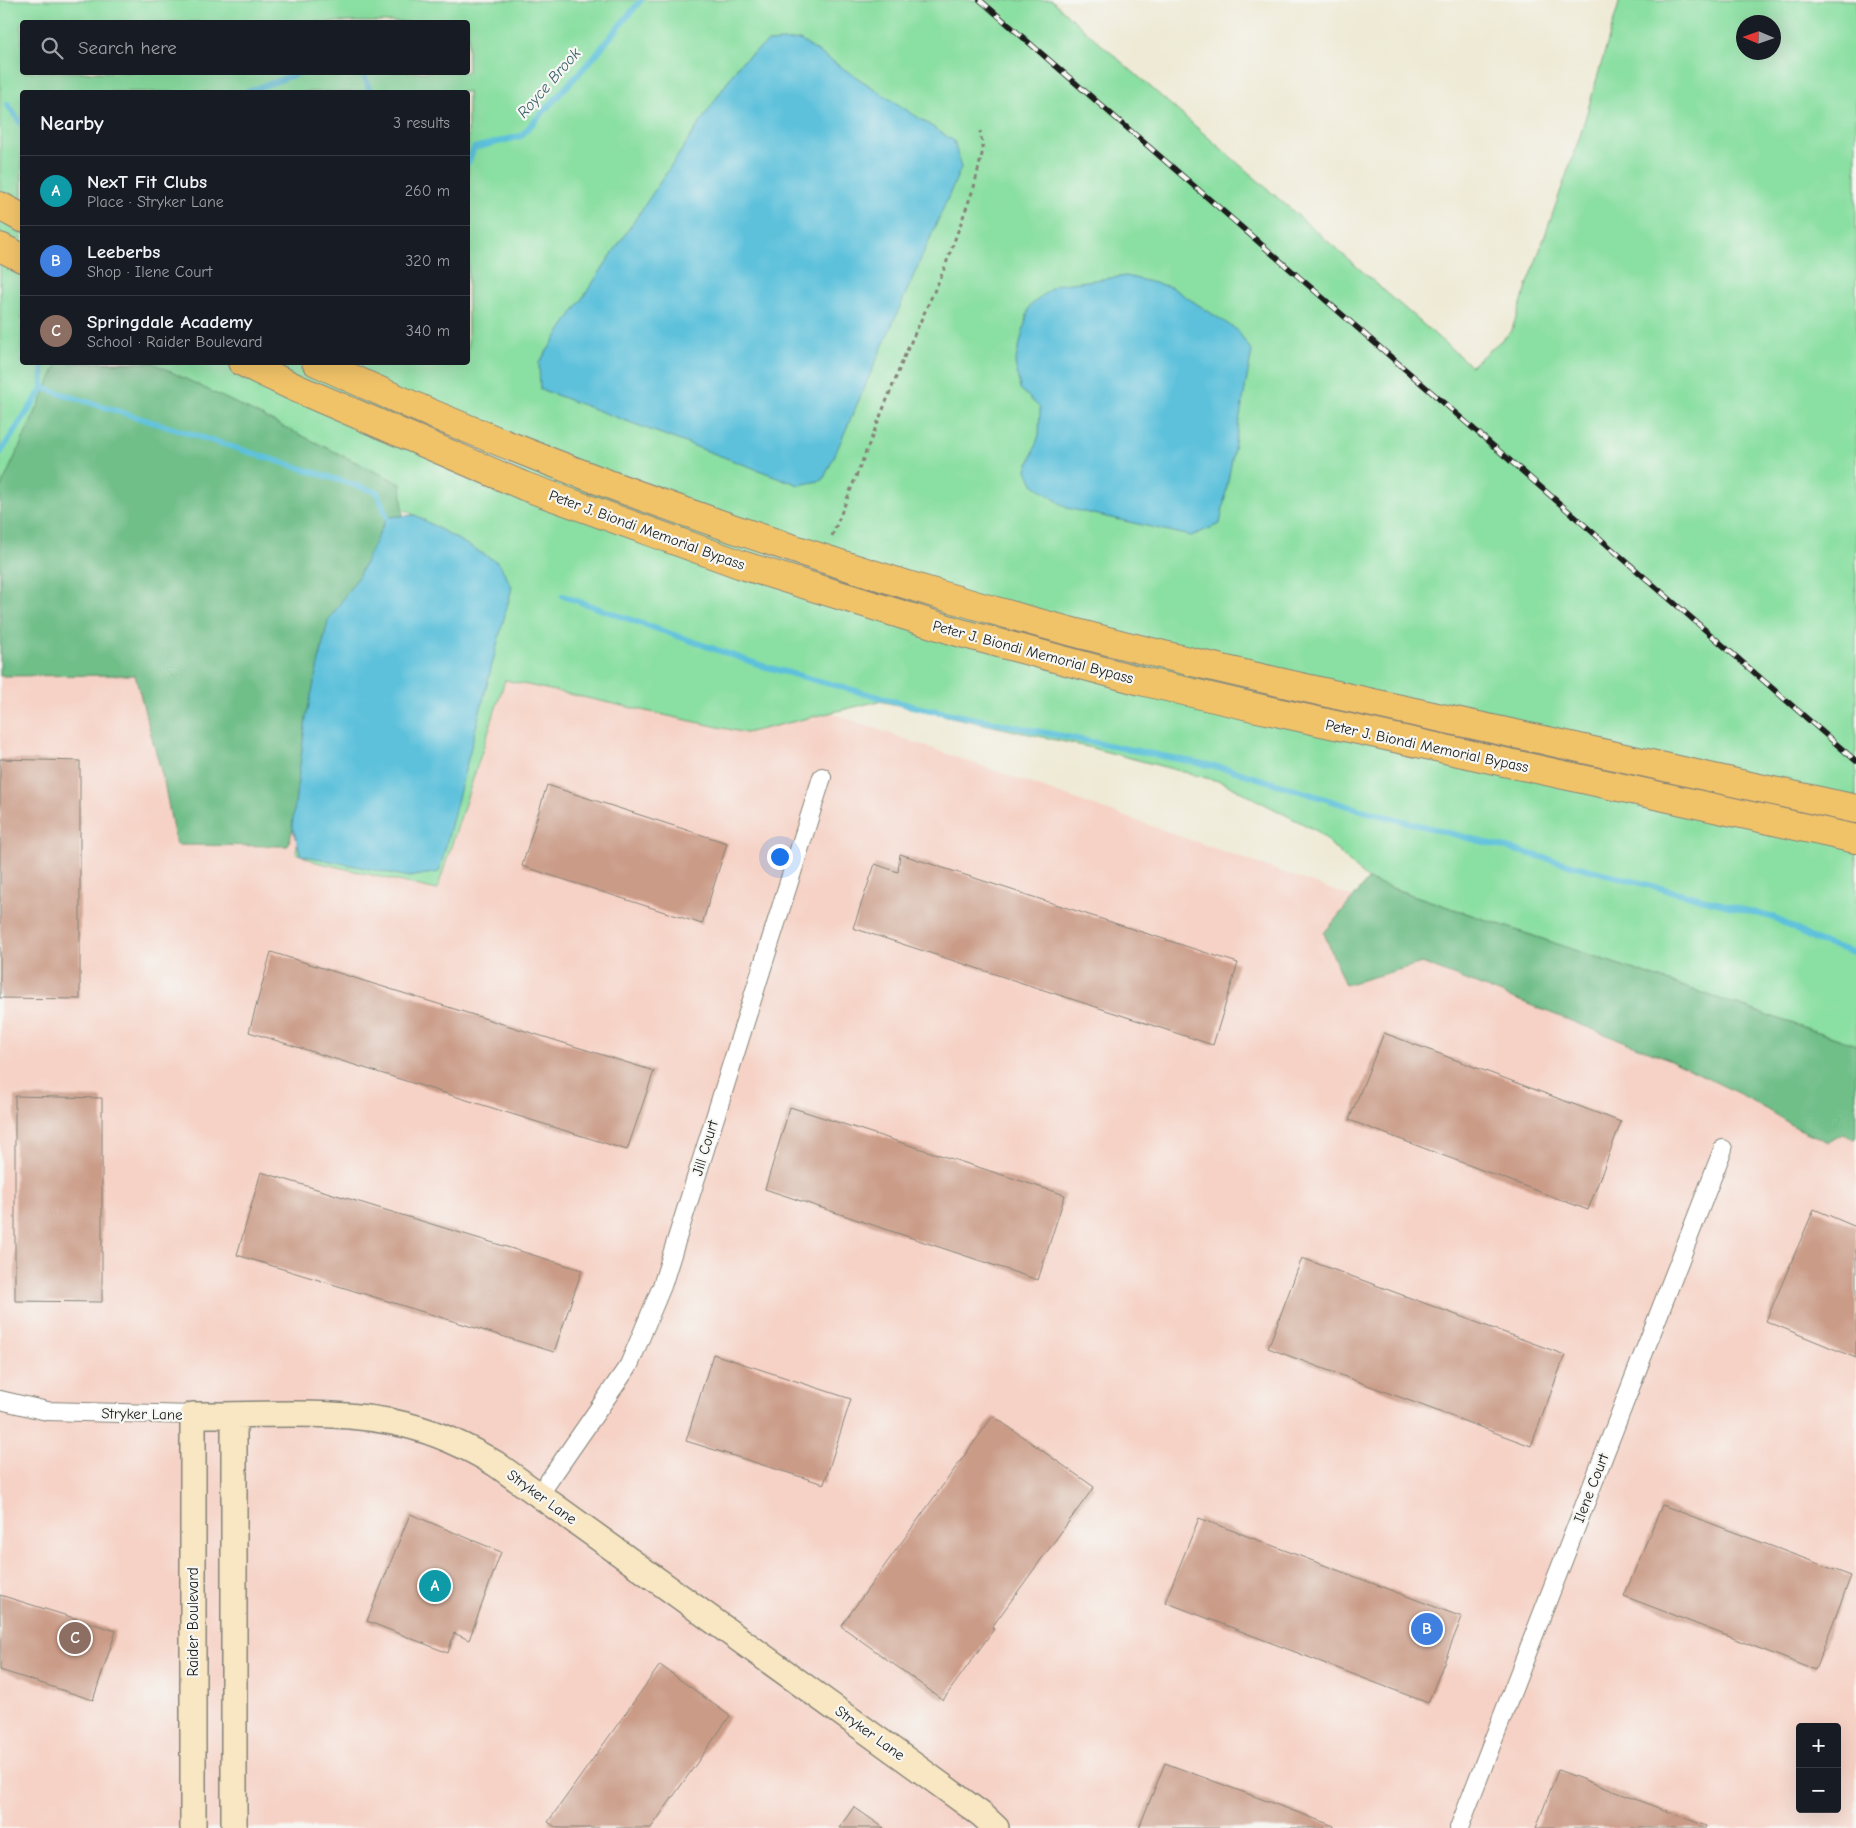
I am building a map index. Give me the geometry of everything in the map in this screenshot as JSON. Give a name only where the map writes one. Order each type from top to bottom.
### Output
[{"type":"highway","points":[[0,247],[20,257]]},
{"type":"highway","name":"Peter J. Biondi Memorial Bypass","points":[[248,365],[296,388],[524,486],[742,565],[961,633],[1141,681],[1252,708],[1856,839]]},
{"type":"highway","name":"Peter J. Biondi Memorial Bypass","points":[[323,365],[523,451],[645,498],[767,540],[946,596],[1084,634],[1322,692],[1856,809]]},
{"type":"street","name":"Jill Court","points":[[539,1495],[629,1365],[646,1328],[662,1286],[822,777]]},
{"type":"street","name":"Ilene Court","points":[[1459,1828],[1723,1149]]},
{"type":"street","name":"Stryker Lane","points":[[0,1400],[47,1411],[234,1416],[317,1416],[368,1419],[405,1424],[443,1436],[476,1452],[539,1495],[982,1814],[996,1828]]},
{"type":"street","name":"Raider Boulevard","points":[[193,1415],[193,1828]]},
{"type":"street","points":[[234,1416],[234,1828]]},
{"type":"path","points":[[838,518],[905,355],[943,272],[970,197],[983,150],[980,131]]},
{"type":"shaded area","points":[[540,610],[1856,1075],[1856,1828],[0,1828],[0,666]]},
{"type":"green space","points":[[0,0],[1052,0],[1471,366],[1511,332],[1580,136],[1620,0],[1856,0],[1856,1045],[1368,880],[1317,831],[1222,782],[1088,747],[879,701],[746,733],[505,680],[437,890],[316,862],[296,853],[311,743],[416,516],[329,470],[0,605]]},
{"type":"green space","points":[[57,365],[157,365],[401,484],[405,547],[353,611],[288,846],[176,845],[164,782],[135,675],[0,676],[0,489]]},
{"type":"green space","points":[[1368,880],[1856,1045],[1856,1139],[1843,1134],[1828,1142],[1797,1128],[1746,1097],[1664,1057],[1422,963],[1345,985],[1324,933]]},
{"type":"water","points":[[800,40],[954,141],[961,168],[823,480],[799,485],[540,389],[539,363],[740,63],[768,42]]},
{"type":"water","points":[[1126,276],[1171,287],[1237,330],[1252,351],[1220,524],[1191,536],[1067,508],[1033,484],[1027,470],[1039,435],[1040,408],[1020,389],[1015,363],[1029,307],[1055,285]]},
{"type":"water","points":[[415,515],[499,563],[512,587],[439,872],[409,877],[301,855],[292,826],[306,718],[328,621],[358,577],[387,517]]},
{"type":"building","points":[[0,759],[80,761],[80,999],[0,998]]},
{"type":"building","points":[[547,785],[727,843],[702,924],[522,866]]},
{"type":"building","points":[[900,854],[1238,963],[1213,1045],[853,928],[875,864],[898,872]]},
{"type":"building","points":[[271,952],[654,1071],[627,1150],[249,1032]]},
{"type":"building","points":[[1384,1033],[1621,1122],[1588,1210],[1349,1120]]},
{"type":"building","points":[[15,1096],[102,1098],[102,1302],[15,1301]]},
{"type":"building","points":[[790,1107],[1065,1195],[1038,1280],[765,1189]]},
{"type":"building","points":[[261,1172],[582,1270],[554,1352],[237,1255]]},
{"type":"building","points":[[1814,1209],[1856,1227],[1856,1358],[1766,1321]]},
{"type":"building","points":[[1302,1258],[1565,1355],[1531,1446],[1268,1348]]},
{"type":"building","points":[[713,1354],[851,1399],[824,1484],[686,1441]]},
{"type":"building","points":[[993,1416],[1094,1487],[992,1627],[994,1629],[943,1700],[841,1626]]},
{"type":"building","points":[[1662,1505],[1851,1576],[1815,1670],[1624,1596]]},
{"type":"building","points":[[410,1514],[501,1552],[469,1640],[454,1633],[448,1653],[367,1621]]},
{"type":"building","points":[[1199,1518],[1462,1617],[1428,1703],[1165,1602]]},
{"type":"building","points":[[0,1595],[116,1631],[93,1700],[0,1670]]},
{"type":"building","points":[[660,1665],[730,1716],[651,1828],[557,1828],[548,1822]]},
{"type":"building","points":[[1165,1763],[1334,1826],[1334,1828],[1139,1828]]},
{"type":"building","points":[[1558,1770],[1706,1826],[1706,1828],[1536,1828]]},
{"type":"building","points":[[854,1807],[884,1828],[839,1828]]},
{"type":"waterway","name":"Royce Brook","points":[[470,158],[474,148],[521,136],[593,58],[641,0]]},
{"type":"waterway","name":"Royce Brook","points":[[252,90],[294,75]]},
{"type":"waterway","name":"Royce Brook","points":[[363,75],[369,90]]},
{"type":"waterway","points":[[7,104],[20,122]]},
{"type":"waterway","name":"Royce Brook","points":[[0,453],[43,388],[42,365]]},
{"type":"waterway","points":[[43,388],[377,492],[387,517]]},
{"type":"waterway","points":[[563,596],[763,666],[916,707],[1228,769],[1361,810],[1775,918],[1817,941],[1856,953]]},
{"type":"railway","points":[[980,0],[1856,761]]},
{"type":"place","name":"NexT Fit Clubs","points":[[435,1586]]},
{"type":"place","name":"Leeberbs","points":[[1427,1629]]},
{"type":"place","name":"Springdale Academy","points":[[75,1638]]}]
